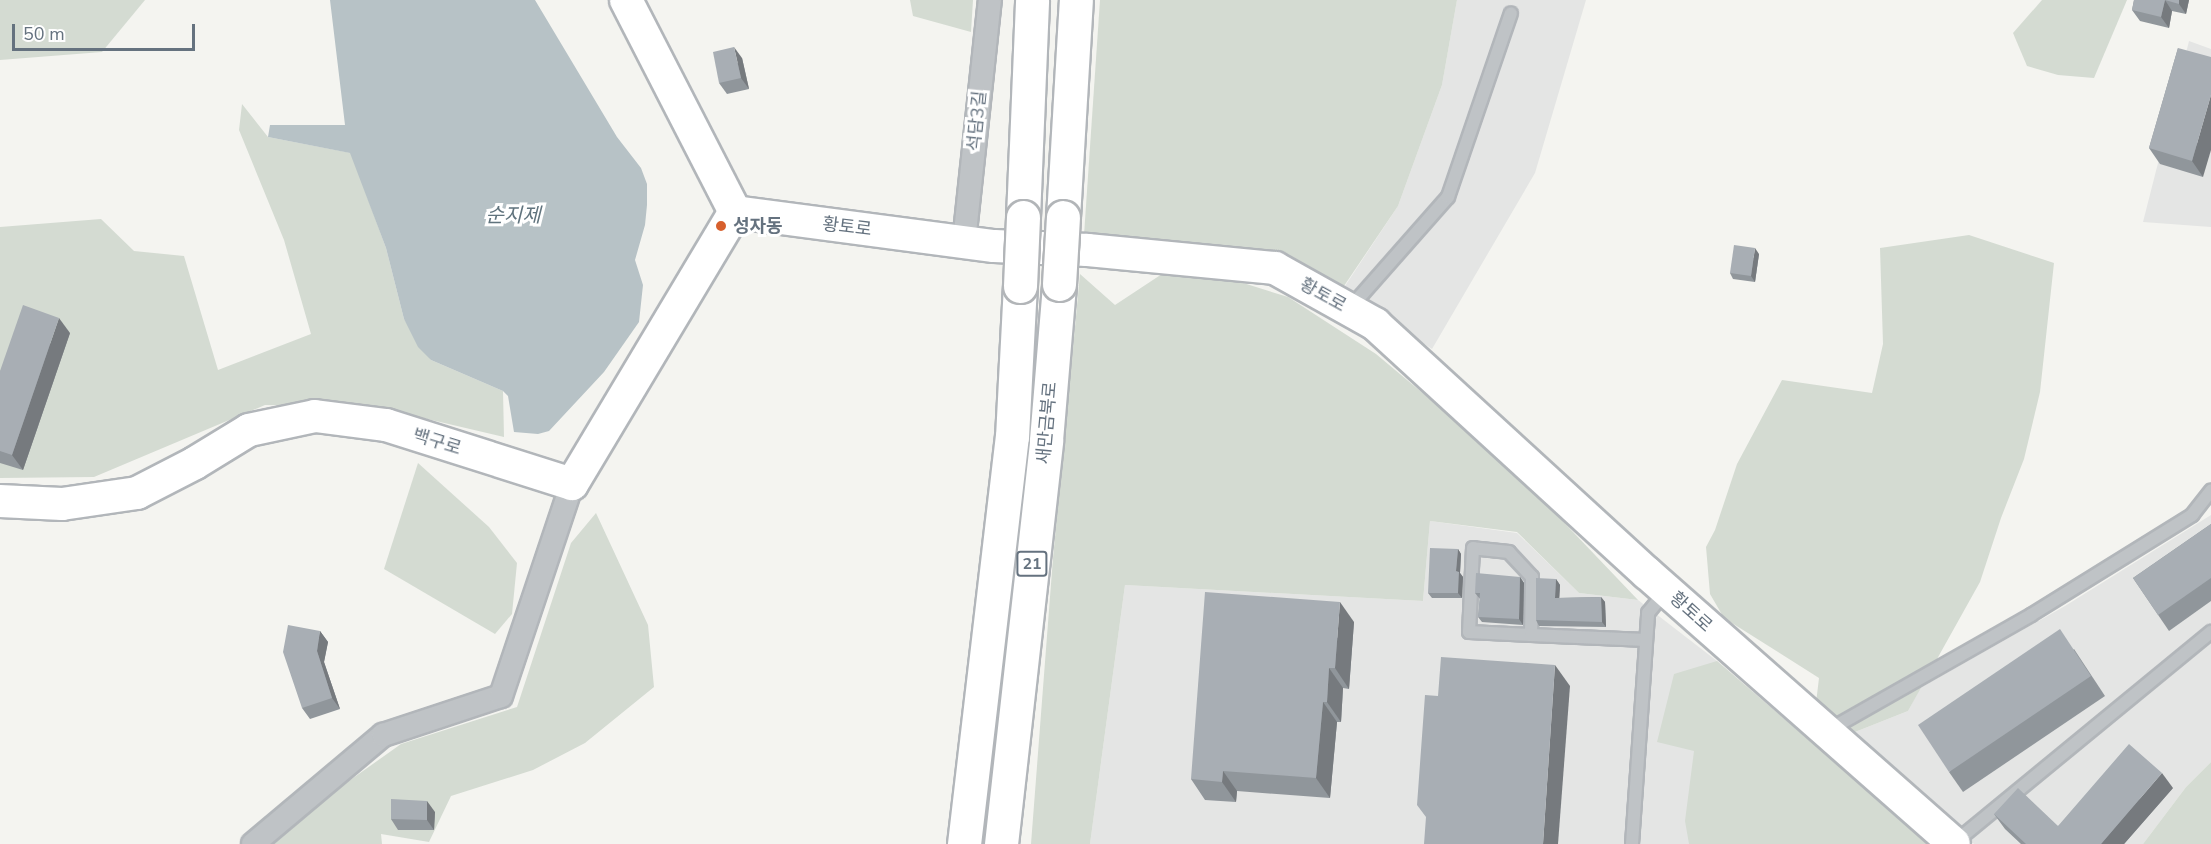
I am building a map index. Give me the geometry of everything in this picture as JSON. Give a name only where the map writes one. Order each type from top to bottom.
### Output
[{"type":"highway","name":"새만금북로","points":[[964,844],[1012,437],[1032,0]]},
{"type":"highway","name":"새만금북로","points":[[1000,844],[1047,440],[1076,0]]},
{"type":"main road","points":[[572,484],[735,212],[626,0]]},
{"type":"main road","name":"황토로","points":[[735,212],[964,242],[1088,250],[1275,268],[1375,324],[1667,590],[1953,844]]},
{"type":"main road","name":"백구로","points":[[0,501],[63,504],[137,493],[195,463],[249,430],[315,416],[386,426],[572,484]]},
{"type":"street","name":"석담3길","points":[[964,242],[990,0]]},
{"type":"street","points":[[253,844],[383,735],[501,696],[572,484]]},
{"type":"lane","points":[[1349,309],[1448,197],[1511,13]]},
{"type":"lane","points":[[1826,732],[2031,615],[2192,515],[2211,491]]},
{"type":"lane","points":[[1531,635],[1532,577],[1509,552],[1473,548],[1469,632],[1531,635],[1646,640]]},
{"type":"lane","points":[[1632,844],[1648,613],[1667,590]]},
{"type":"lane","points":[[1953,844],[2211,632]]},
{"type":"shaded area","points":[[0,0],[145,0],[102,52],[0,60]]},
{"type":"shaded area","points":[[910,0],[973,0],[971,32],[913,16]]},
{"type":"shaded area","points":[[1100,0],[1457,0],[1442,85],[1398,206],[1342,289],[1084,235]]},
{"type":"shaded area","points":[[1457,0],[1586,0],[1535,173],[1432,349],[1343,289],[1398,206],[1442,85]]},
{"type":"shaded area","points":[[2042,0],[2127,0],[2094,78],[2058,75],[2027,66],[2013,33]]},
{"type":"shaded area","points":[[2189,41],[2211,49],[2211,227],[2143,222]]},
{"type":"shaded area","points":[[242,104],[268,137],[351,153],[386,248],[404,319],[431,360],[503,391],[504,437],[372,406],[265,405],[94,477],[0,478],[0,227],[101,219],[134,251],[184,256],[218,370],[311,334],[284,240],[239,130]]},
{"type":"shaded area","points":[[1969,235],[2054,263],[2040,392],[2024,459],[1980,582],[1908,711],[1855,732],[1816,703],[1819,678],[1724,618],[1710,594],[1706,547],[1715,530],[1737,464],[1782,380],[1872,393],[1883,344],[1880,248]]},
{"type":"shaded area","points":[[1080,274],[1115,305],[1162,274],[1224,277],[1288,297],[1376,354],[1511,467],[1638,600],[1579,593],[1517,532],[1430,521],[1423,601],[1125,585],[1090,844],[1031,844],[1053,558]]},
{"type":"shaded area","points":[[418,463],[489,527],[517,563],[512,614],[495,634],[384,569]]},
{"type":"shaded area","points":[[596,513],[648,625],[654,687],[585,743],[533,770],[451,796],[429,842],[381,834],[382,844],[268,844],[332,793],[401,744],[517,707],[571,543]]},
{"type":"shaded area","points":[[2211,515],[2211,762],[2186,787],[2143,844],[1974,844],[1855,732],[1908,711],[1920,688],[2065,606]]},
{"type":"shaded area","points":[[1430,521],[1517,533],[1579,593],[1638,600],[1717,661],[1895,814],[1887,844],[1090,844],[1125,585],[1423,601]]},
{"type":"shaded area","points":[[1717,661],[1929,844],[1689,844],[1685,821],[1694,751],[1657,742],[1674,674]]},
{"type":"shaded area","points":[[2211,762],[2211,844],[2143,844],[2186,787]]},
{"type":"water","name":"순지제","points":[[330,0],[535,0],[617,137],[641,168],[647,184],[647,205],[645,225],[635,260],[643,285],[639,322],[604,372],[549,431],[538,434],[514,432],[508,396],[503,391],[431,360],[418,347],[404,319],[386,248],[350,153],[268,137],[270,125],[345,125]]},
{"type":"building","points":[[2134,0],[2165,0],[2161,17],[2132,10]]},
{"type":"building","points":[[2165,0],[2179,0],[2179,4]]},
{"type":"building","points":[[734,47],[741,78],[719,83],[713,52]]},
{"type":"building","points":[[2178,48],[2211,57],[2211,95],[2192,161],[2149,148]]},
{"type":"building","points":[[1734,245],[1755,248],[1751,276],[1730,273]]},
{"type":"building","points":[[23,305],[59,318],[12,455],[0,451],[0,371]]},
{"type":"building","points":[[2211,524],[2211,578],[2158,615],[2133,578]]},
{"type":"building","points":[[1430,548],[1458,549],[1456,571],[1459,572],[1458,593],[1428,593]]},
{"type":"building","points":[[1476,573],[1520,577],[1519,619],[1478,617],[1480,593],[1475,593]]},
{"type":"building","points":[[1536,578],[1556,579],[1555,598],[1601,597],[1602,622],[1536,620]]},
{"type":"building","points":[[1205,592],[1340,602],[1335,668],[1329,668],[1327,702],[1323,702],[1316,778],[1223,771],[1222,782],[1191,779]]},
{"type":"building","points":[[288,625],[320,631],[317,651],[332,698],[302,708],[283,652]]},
{"type":"building","points":[[2060,629],[2091,676],[1949,772],[1918,725]]},
{"type":"building","points":[[1441,657],[1555,665],[1543,844],[1424,844],[1426,817],[1417,805],[1425,695],[1438,696]]},
{"type":"building","points":[[2129,744],[2162,773],[2101,844],[2026,844],[1994,814],[2018,788],[2058,826]]},
{"type":"building","points":[[391,799],[427,801],[427,820],[391,819]]},
{"type":"place","name":"성자동","points":[[721,226]]}]
